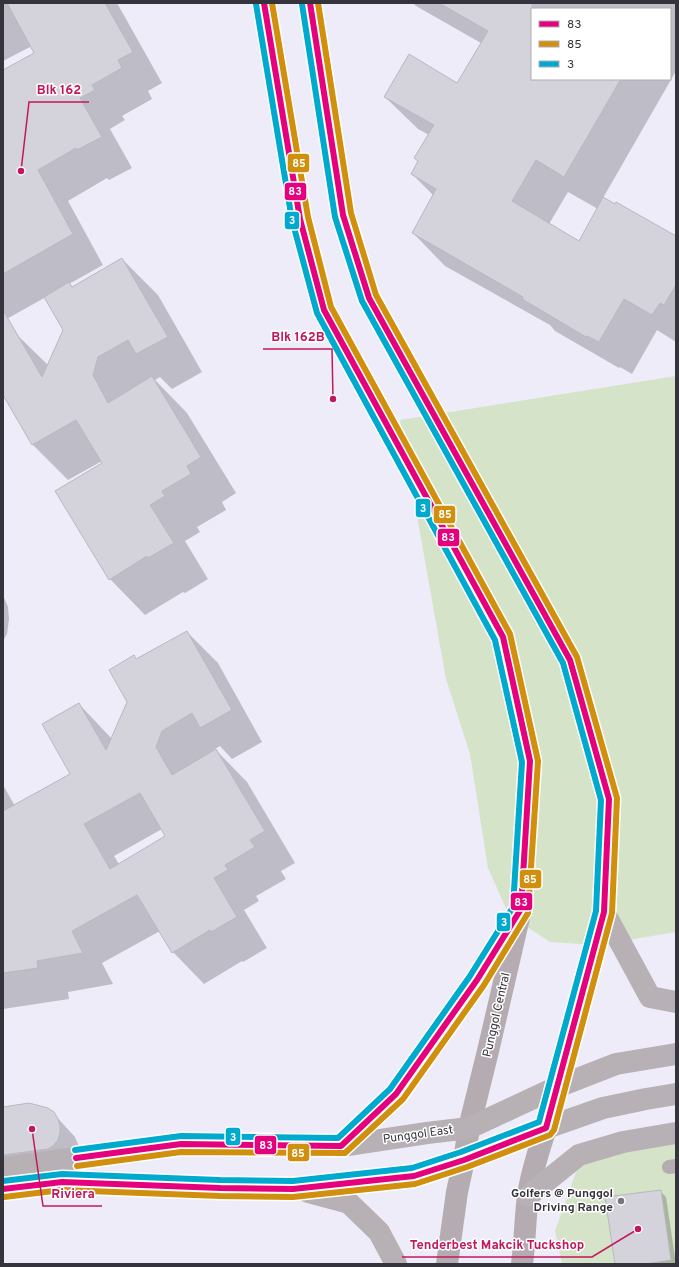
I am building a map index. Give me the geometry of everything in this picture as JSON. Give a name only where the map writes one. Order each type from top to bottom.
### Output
[{"type":"main road","name":"Punggol Central","points":[[264,3],[300,219],[324,310],[503,638],[530,761],[521,909],[469,1128],[457,1192],[447,1264]]},
{"type":"main road","points":[[310,3],[343,215],[369,298],[570,660],[609,799],[604,912],[536,1160],[528,1196],[522,1264]]},
{"type":"main road","points":[[341,1146],[396,1094],[477,980],[521,909]]},
{"type":"main road","points":[[604,912],[650,997],[676,1002]]},
{"type":"main road","name":"Punggol East","points":[[3,1168],[181,1144],[341,1146],[469,1128],[557,1087],[616,1064],[676,1054]]},
{"type":"main road","points":[[3,1189],[62,1182],[220,1188],[293,1189],[414,1176],[464,1160],[546,1128],[603,1108],[676,1094]]},
{"type":"main road","points":[[528,1196],[579,1155],[623,1142],[676,1133]]},
{"type":"main road","points":[[293,1189],[349,1202],[379,1232],[396,1264]]},
{"type":"green space","points":[[676,376],[676,932],[598,945],[550,942],[509,915],[488,868],[470,754],[446,679],[400,420]]},
{"type":"green space","name":"Golfers @ Punggol Driving Range","points":[[676,1129],[676,1264],[562,1264],[555,1231],[576,1172],[614,1140]]},
{"type":"building","points":[[7,3],[105,3],[133,52],[118,60],[122,68],[92,85],[95,90],[80,98],[102,137],[77,150],[76,148],[38,170],[73,234],[3,274],[3,70],[34,53]]},
{"type":"building","points":[[439,3],[532,3],[531,80],[620,80],[564,177],[536,160],[512,201],[579,241],[603,197],[615,204],[616,202],[676,236],[676,285],[664,305],[660,303],[652,315],[624,299],[599,342],[587,336],[586,337],[522,299],[523,297],[412,233],[436,189],[411,174],[418,161],[414,158],[434,125],[384,97],[409,54],[457,83],[488,31]]},
{"type":"building","points":[[122,258],[168,337],[136,354],[128,340],[98,357],[93,375],[108,403],[152,376],[201,457],[187,466],[191,474],[162,491],[165,496],[150,505],[174,543],[148,558],[147,556],[109,580],[55,491],[102,463],[76,420],[32,445],[3,395],[3,310],[42,377],[63,330],[44,297],[69,282],[72,287]]},
{"type":"building","points":[[187,631],[232,710],[200,728],[192,713],[162,731],[156,747],[172,775],[216,749],[265,831],[250,840],[255,847],[225,865],[228,870],[214,878],[237,917],[211,932],[210,930],[172,953],[137,895],[72,931],[83,953],[37,961],[38,968],[3,973],[3,811],[70,774],[42,724],[79,703],[106,750],[127,702],[109,670],[134,655],[136,659]],"holes":[[[140,793],[165,836],[110,869],[84,824]]]},
{"type":"building","points":[[29,1103],[48,1108],[54,1112],[60,1126],[58,1140],[48,1149],[3,1155],[3,1107]]},
{"type":"building","points":[[661,1190],[671,1260],[645,1264],[615,1264],[605,1197]]},
{"type":"transit line","name":"83","points":[[76,1158],[181,1144],[341,1146],[396,1094],[477,980],[521,909],[530,761],[503,637],[324,310],[300,219],[264,3]]},
{"type":"transit line","name":"85","points":[[77,1166],[181,1152],[345,1153],[403,1099],[484,985],[528,913],[538,761],[510,634],[331,307],[308,217],[272,3]]},
{"type":"transit line","name":"83","points":[[3,1189],[62,1182],[220,1188],[293,1189],[414,1176],[464,1160],[546,1128],[604,912],[609,799],[570,660],[369,298],[343,215],[310,3]]},
{"type":"transit line","name":"85","points":[[4,1197],[62,1190],[220,1196],[293,1197],[415,1184],[467,1167],[550,1135],[554,1130],[612,913],[617,798],[577,657],[376,295],[351,213],[318,3]]},
{"type":"transit line","name":"3","points":[[75,1150],[181,1136],[338,1138],[390,1089],[470,976],[513,907],[522,762],[495,640],[317,313],[292,220],[256,4]]},
{"type":"transit line","name":"3","points":[[3,1181],[62,1174],[220,1180],[293,1181],[412,1168],[461,1152],[539,1122],[596,911],[601,800],[563,663],[362,301],[335,217],[302,4]]},
{"type":"place","name":"Blk 162","points":[[21,171]]},
{"type":"place","name":"Blk 162B","points":[[333,399]]},
{"type":"place","name":"Riviera","points":[[32,1129]]},
{"type":"place","name":"Golfers @ Punggol Driving Range","points":[[621,1201]]},
{"type":"place","name":"Tenderbest Makcik Tuckshop","points":[[638,1229]]}]
